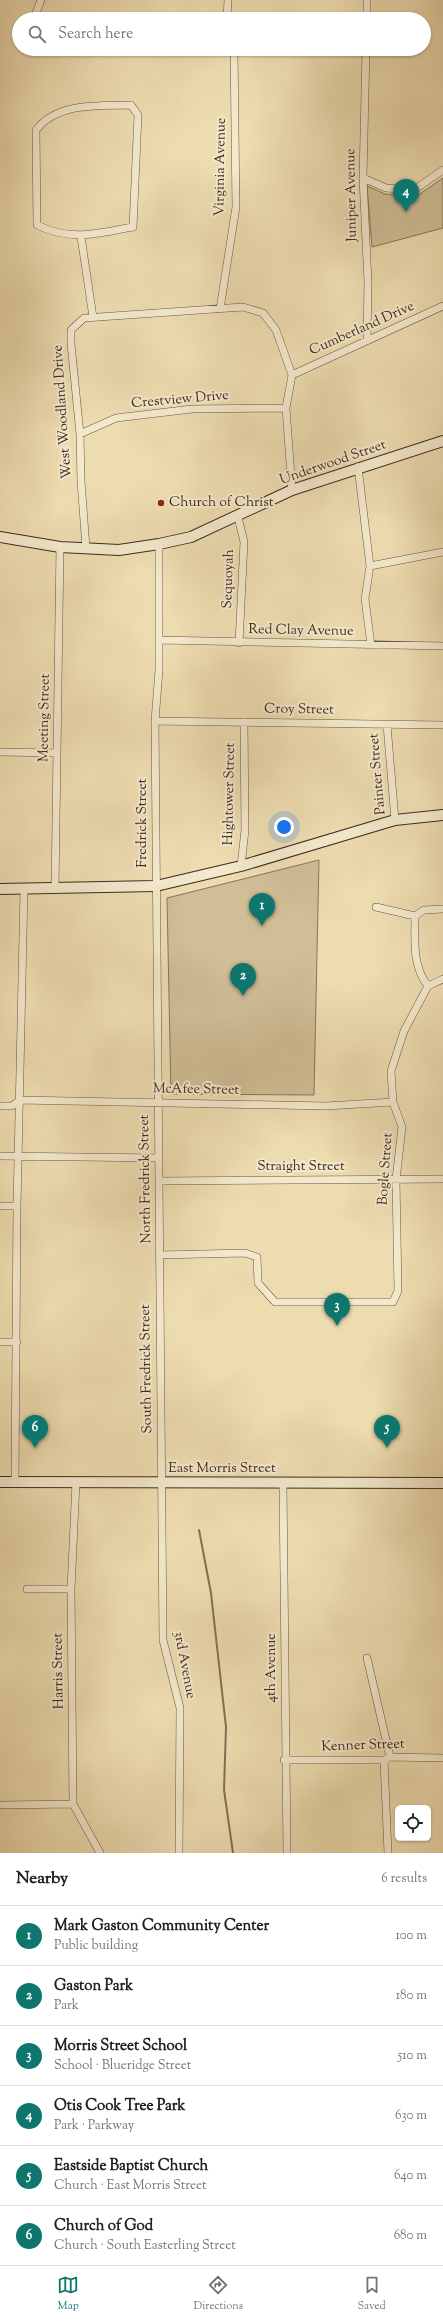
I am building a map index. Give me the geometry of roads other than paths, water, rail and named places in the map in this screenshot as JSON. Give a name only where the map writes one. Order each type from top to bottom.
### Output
[{"type":"street","points":[[36,12],[41,0]]},
{"type":"street","points":[[227,12],[228,0]]},
{"type":"street","points":[[367,0],[367,12]]},
{"type":"street","name":"Virginia Avenue","points":[[220,309],[236,207],[234,56]]},
{"type":"street","name":"Juniper Avenue","points":[[366,56],[363,178],[368,282],[367,340]]},
{"type":"street","points":[[131,105],[138,115],[133,227],[81,237],[53,233],[37,225],[36,130],[45,119],[77,107],[131,105]]},
{"type":"street","points":[[363,178],[386,188],[414,190],[443,170]]},
{"type":"street","points":[[81,237],[93,317]]},
{"type":"street","name":"Cumberland Drive","points":[[292,375],[443,306]]},
{"type":"street","name":"West Woodland Drive","points":[[86,548],[81,482],[80,434],[72,375],[72,330],[84,318],[243,307],[263,313],[276,330],[292,375]]},
{"type":"street","points":[[292,375],[286,408],[292,490]]},
{"type":"street","name":"Crestview Drive","points":[[80,434],[116,418],[192,409],[286,408]]},
{"type":"street","name":"Underwood Street","points":[[0,537],[60,547],[119,550],[159,544],[191,537],[238,517],[292,490],[358,467],[443,441]]},
{"type":"street","points":[[358,467],[370,566],[365,599],[371,645]]},
{"type":"street","name":"Sequoyah","points":[[238,517],[244,542],[239,643]]},
{"type":"street","name":"Fredrick Street","points":[[158,1102],[155,721],[159,670],[159,544]]},
{"type":"street","name":"Meeting Street","points":[[55,889],[60,547]]},
{"type":"street","points":[[370,566],[443,552]]},
{"type":"street","name":"Red Clay Avenue","points":[[158,640],[239,643],[443,646]]},
{"type":"street","name":"Croy Street","points":[[155,721],[443,725]]},
{"type":"street","name":"Hightower Street","points":[[241,866],[245,830],[244,722]]},
{"type":"street","name":"Painter Street","points":[[387,724],[395,820]]},
{"type":"street","points":[[0,752],[57,753]]},
{"type":"street","points":[[0,889],[156,886],[241,866],[395,820],[443,815]]},
{"type":"street","points":[[15,1482],[17,1206],[24,889]]},
{"type":"street","points":[[376,906],[415,916],[424,910],[443,909]]},
{"type":"street","points":[[415,916],[415,954],[419,972],[428,986],[443,979]]},
{"type":"street","name":"Bogle Street","points":[[159,1255],[245,1253],[257,1257],[258,1283],[275,1302],[393,1302],[398,1290],[396,1180],[402,1127],[393,1102],[391,1071],[404,1031],[428,986]]},
{"type":"street","name":"McAfee Street","points":[[0,1106],[12,1106],[20,1100],[326,1106],[393,1102]]},
{"type":"street","name":"North Fredrick Street","points":[[158,1102],[159,1255]]},
{"type":"street","points":[[0,1156],[159,1158]]},
{"type":"street","name":"Straight Street","points":[[159,1181],[443,1179]]},
{"type":"street","points":[[0,1206],[17,1206]]},
{"type":"street","name":"South Fredrick Street","points":[[159,1255],[161,1482]]},
{"type":"street","points":[[0,1342],[17,1342]]},
{"type":"street","name":"East Morris Street","points":[[0,1482],[283,1484],[443,1483]]},
{"type":"street","name":"Harris Street","points":[[76,1482],[71,1589],[73,1804],[100,1853]]},
{"type":"street","name":"3rd Avenue","points":[[161,1482],[164,1640],[180,1708],[179,1853]]},
{"type":"street","name":"4th Avenue","points":[[283,1484],[284,1760],[286,1853]]},
{"type":"street","points":[[27,1589],[71,1589]]},
{"type":"street","points":[[367,1658],[387,1759],[388,1853]]},
{"type":"street","name":"Kenner Street","points":[[284,1760],[443,1758]]},
{"type":"street","points":[[2,1805],[73,1804]]},
{"type":"waterway","points":[[199,1530],[211,1593],[226,1727],[224,1790],[233,1853]]},
{"type":"place","name":"Otis Cook Tree Park","points":[[406,212]]},
{"type":"place","name":"Church of Christ","points":[[161,503]]},
{"type":"place","name":"Mark Gaston Community Center","points":[[262,926]]},
{"type":"place","name":"Gaston Park","points":[[243,996]]},
{"type":"place","name":"Morris Street School","points":[[337,1326]]},
{"type":"place","name":"Church of God","points":[[35,1448]]},
{"type":"place","name":"Eastside Baptist Church","points":[[387,1448]]}]
